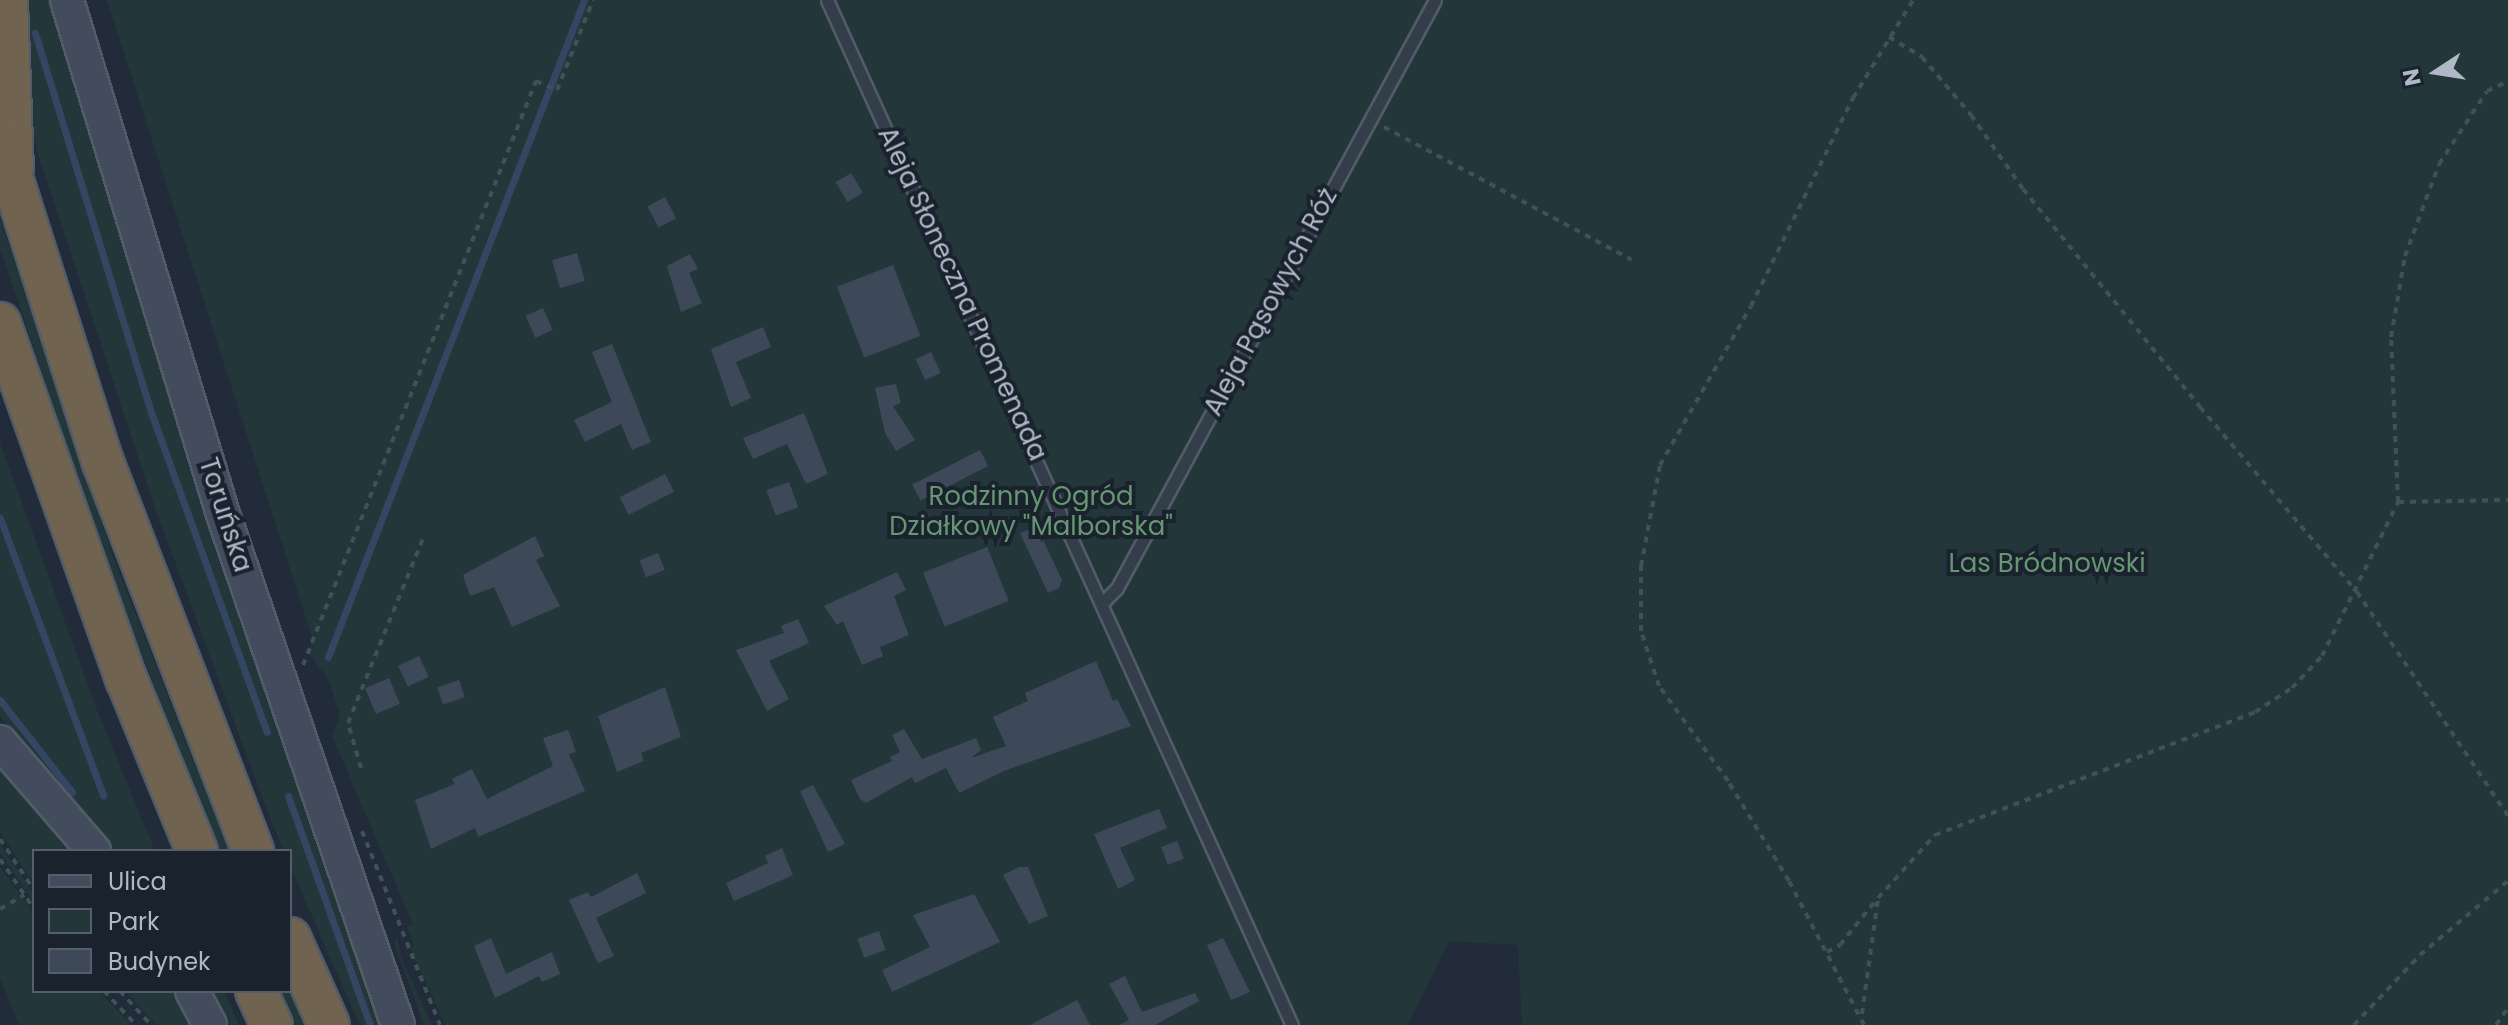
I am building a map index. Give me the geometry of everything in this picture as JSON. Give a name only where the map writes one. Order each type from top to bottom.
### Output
[{"type":"highway","points":[[7,0],[18,204]]},
{"type":"highway","points":[[0,140],[103,462],[252,849]]},
{"type":"highway","points":[[0,323],[54,481],[196,849]]},
{"type":"highway","points":[[0,386],[54,481]]},
{"type":"highway","points":[[292,942],[329,1025]]},
{"type":"highway","points":[[257,993],[272,1025]]},
{"type":"street","name":"Toruńska","points":[[67,0],[223,514],[398,1025]]},
{"type":"street","points":[[0,742],[92,849]]},
{"type":"street","points":[[193,993],[210,1025]]},
{"type":"lane","name":"Aleja Słoneczna Promenada","points":[[827,0],[946,269],[1104,601],[1292,1025]]},
{"type":"lane","name":"Aleja Pąsowych Róż","points":[[1104,601],[1117,588],[1435,0]]},
{"type":"path","points":[[300,670],[313,651],[536,81],[557,90],[593,0]]},
{"type":"path","points":[[1864,1025],[1827,952],[1728,781],[1659,686],[1641,631],[1641,566],[1660,465],[1715,374],[1889,37],[1913,0]]},
{"type":"path","points":[[1889,37],[1922,57],[1971,115],[2023,189],[2200,407],[2357,592],[2508,816]]},
{"type":"path","points":[[1827,952],[1840,945],[1935,835],[2255,712],[2292,688],[2322,656],[2357,592],[2398,502],[2391,337],[2405,256],[2439,164],[2487,91],[2508,81]]},
{"type":"path","points":[[1370,120],[1632,260]]},
{"type":"path","points":[[2398,502],[2508,500]]},
{"type":"path","points":[[361,768],[348,723],[423,538]]},
{"type":"path","points":[[0,839],[32,887]]},
{"type":"path","points":[[0,859],[32,906]]},
{"type":"path","points":[[2354,1025],[2420,955],[2508,881]]},
{"type":"path","points":[[0,909],[24,895]]},
{"type":"path","points":[[1862,1017],[1878,898]]},
{"type":"path","points":[[106,993],[136,1025]]},
{"type":"path","points":[[122,993],[151,1025]]},
{"type":"path","points":[[2496,1025],[2508,1008]]},
{"type":"green space","points":[[19,0],[52,0],[181,427],[383,1025],[360,1025],[292,871],[292,849],[283,849],[270,818],[155,508],[31,126]]},
{"type":"green space","points":[[107,0],[2508,0],[2508,1025],[1522,1025],[1518,945],[1449,941],[1408,1025],[445,1025],[411,949],[414,944],[407,927],[413,924],[332,736],[340,715],[329,681],[308,652],[313,640]]},
{"type":"green space","points":[[0,218],[112,554],[228,849],[218,849],[104,557],[0,248]]},
{"type":"green space","points":[[0,443],[97,710],[154,849],[111,849],[0,716]]},
{"type":"green space","points":[[0,767],[71,849],[32,849],[32,881],[0,832]]},
{"type":"green space","points":[[0,844],[32,891],[32,900],[0,853]]},
{"type":"green space","points":[[0,866],[32,912],[32,993],[101,993],[131,1025],[19,1025],[0,978]]},
{"type":"green space","points":[[397,935],[401,957],[432,1025],[424,1025],[394,943]]},
{"type":"green space","points":[[127,993],[175,993],[192,1025],[156,1025]]},
{"type":"green space","points":[[209,993],[225,993],[239,1025],[225,1025]]},
{"type":"green space","points":[[281,993],[290,993],[304,1025],[295,1025]]},
{"type":"building","points":[[851,173],[863,193],[847,202],[836,182]]},
{"type":"building","points":[[665,197],[676,218],[659,228],[647,206]]},
{"type":"building","points":[[577,253],[585,281],[560,288],[552,260]]},
{"type":"building","points":[[690,254],[698,269],[689,273],[702,303],[681,312],[667,266]]},
{"type":"building","points":[[893,265],[920,336],[864,357],[837,287]]},
{"type":"building","points":[[543,308],[553,330],[535,338],[526,316]]},
{"type":"building","points":[[763,327],[771,347],[736,362],[751,398],[731,407],[711,349]]},
{"type":"building","points":[[612,344],[651,442],[632,450],[621,424],[585,442],[574,420],[612,402],[592,352]]},
{"type":"building","points":[[931,352],[941,373],[925,380],[916,359]]},
{"type":"building","points":[[896,384],[901,403],[893,406],[915,440],[896,451],[885,433],[875,388]]},
{"type":"building","points":[[804,413],[828,474],[806,484],[787,444],[753,459],[743,438]]},
{"type":"building","points":[[980,450],[988,466],[920,501],[912,485]]},
{"type":"building","points":[[665,474],[674,492],[629,515],[620,497]]},
{"type":"building","points":[[789,482],[798,507],[776,516],[766,490]]},
{"type":"building","points":[[1037,527],[1062,580],[1059,588],[1048,593],[1020,533]]},
{"type":"building","points":[[535,536],[544,556],[536,560],[560,606],[512,627],[494,587],[470,596],[463,575]]},
{"type":"building","points":[[987,547],[1009,601],[945,627],[923,573]]},
{"type":"building","points":[[658,553],[665,570],[646,577],[639,560]]},
{"type":"building","points":[[897,572],[906,590],[894,596],[909,635],[880,647],[883,656],[862,665],[843,621],[837,625],[824,606]]},
{"type":"building","points":[[798,619],[809,643],[769,661],[789,699],[767,711],[736,650],[784,633],[781,626]]},
{"type":"building","points":[[419,656],[429,677],[408,687],[398,666]]},
{"type":"building","points":[[1096,661],[1113,701],[1117,699],[1131,726],[1004,771],[959,793],[946,768],[915,783],[912,777],[866,803],[860,799],[851,780],[892,761],[890,757],[900,752],[892,735],[904,729],[922,759],[976,738],[981,750],[971,758],[1006,746],[993,717],[1028,701],[1025,693]]},
{"type":"building","points":[[389,678],[400,704],[376,714],[365,688]]},
{"type":"building","points":[[459,680],[465,697],[443,705],[437,687]]},
{"type":"building","points":[[665,687],[681,737],[641,753],[644,761],[617,772],[598,716]]},
{"type":"building","points":[[568,730],[576,752],[569,754],[585,791],[478,837],[475,828],[431,849],[415,800],[455,784],[452,779],[472,769],[487,799],[553,766],[543,738]]},
{"type":"building","points":[[813,785],[845,844],[828,852],[800,791]]},
{"type":"building","points":[[1159,809],[1167,828],[1120,848],[1135,880],[1118,889],[1094,834]]},
{"type":"building","points":[[1177,841],[1184,859],[1168,865],[1161,847]]},
{"type":"building","points":[[782,848],[793,875],[734,901],[726,883],[768,863],[765,856]]},
{"type":"building","points":[[1019,867],[1028,867],[1048,916],[1029,924],[1003,875]]},
{"type":"building","points":[[637,873],[646,893],[596,918],[614,956],[598,963],[569,900],[588,892],[591,897]]},
{"type":"building","points":[[974,894],[1000,942],[892,992],[882,970],[930,947],[913,915]]},
{"type":"building","points":[[879,931],[886,950],[864,958],[857,939]]},
{"type":"building","points":[[491,938],[506,974],[552,952],[560,974],[542,982],[539,976],[495,998],[474,946]]},
{"type":"building","points":[[1223,938],[1250,992],[1231,1000],[1207,945]]},
{"type":"building","points":[[1125,976],[1142,1012],[1195,993],[1199,1001],[1155,1025],[1119,1025],[1129,1020],[1109,984]]},
{"type":"building","points":[[1077,1000],[1090,1025],[1030,1025]]},
{"type":"waterway","points":[[328,657],[584,0]]},
{"type":"waterway","points":[[35,33],[152,415],[267,732]]},
{"type":"waterway","points":[[0,518],[103,795]]},
{"type":"waterway","points":[[0,700],[72,792]]},
{"type":"waterway","points":[[288,796],[370,1025]]},
{"type":"park label","name":"Rodzinny Ogród Działkowy \"Malborska\"","points":[[1031,512]]},
{"type":"park label","name":"Las Bródnowski","points":[[2047,564]]}]
